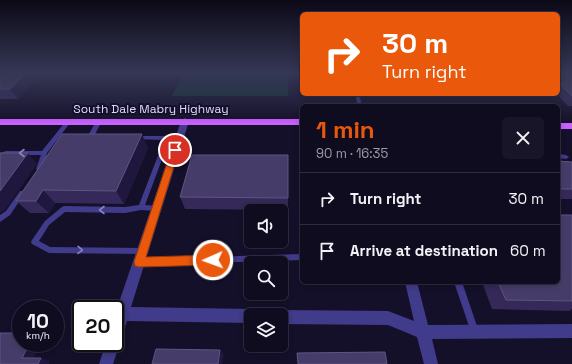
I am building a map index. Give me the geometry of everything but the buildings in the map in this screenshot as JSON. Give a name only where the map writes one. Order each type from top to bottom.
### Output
[{"type":"main road","name":"South Dale Mabry Highway","points":[[0,122],[300,122]]},
{"type":"main road","points":[[560,126],[572,126]]},
{"type":"street","points":[[124,308],[185,121]]},
{"type":"street","points":[[411,284],[431,364]]},
{"type":"street","points":[[124,314],[244,316]]},
{"type":"street","points":[[288,317],[388,318],[423,332],[572,331]]},
{"type":"street","points":[[106,364],[110,352]]},
{"type":"lane","points":[[34,176],[41,165],[44,153],[68,122]]},
{"type":"lane","points":[[97,138],[90,138],[99,122]]},
{"type":"lane","points":[[128,138],[167,138],[141,207]]},
{"type":"lane","points":[[0,155],[6,153],[44,153]]},
{"type":"lane","points":[[560,156],[566,157]]},
{"type":"lane","points":[[0,219],[8,213],[26,187]]},
{"type":"lane","points":[[143,251],[49,250],[34,242],[47,223],[64,209],[125,210],[141,207],[157,208]]},
{"type":"lane","points":[[139,262],[300,257]]},
{"type":"lane","points":[[459,284],[475,332]]},
{"type":"green space","points":[[175,90],[288,90],[288,96],[172,96]]},
{"type":"route","points":[[175,150],[139,262],[213,260]]}]
